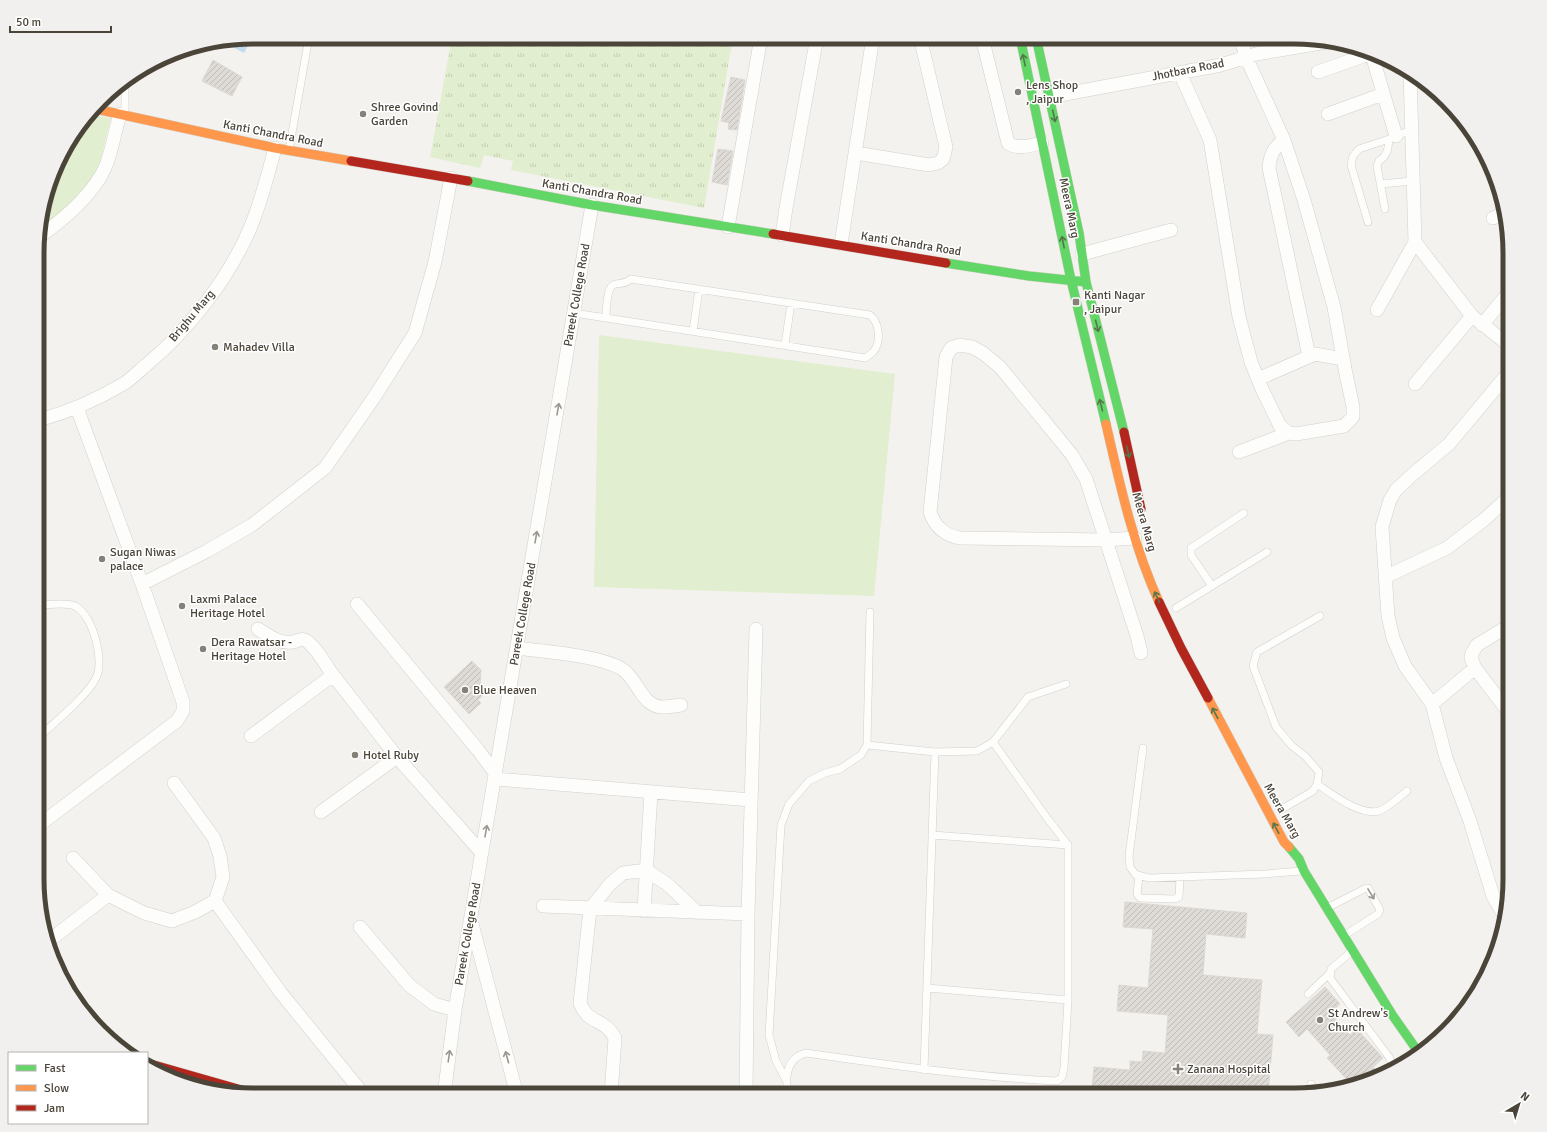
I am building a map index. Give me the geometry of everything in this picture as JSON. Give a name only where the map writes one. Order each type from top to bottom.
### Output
[{"type":"main road","name":"Meera Marg","points":[[1021,44],[1071,280],[1135,538],[1152,586],[1181,648],[1284,842],[1299,859]]},
{"type":"main road","name":"Meera Marg","points":[[1038,44],[1079,233],[1086,282],[1124,431],[1144,520]]},
{"type":"main road","name":"Kanti Chandra Road","points":[[101,110],[275,148],[451,178],[592,205],[840,244],[1029,276],[1086,282]]},
{"type":"main road","name":"Meera Marg","points":[[1299,847],[1299,859]]},
{"type":"main road","points":[[1299,859],[1304,871],[1393,1016],[1416,1049]]},
{"type":"main road","points":[[181,1075],[221,1085]]},
{"type":"street","points":[[728,227],[760,44]]},
{"type":"street","points":[[782,235],[816,44]]},
{"type":"street","points":[[840,244],[856,153],[872,44]]},
{"type":"street","points":[[856,153],[929,165],[943,160],[946,147],[922,44]]},
{"type":"street","points":[[984,44],[1008,143],[1012,146],[1021,147],[1042,143]]},
{"type":"street","points":[[1239,452],[1289,433],[1296,434],[1344,426],[1352,417],[1354,407],[1343,359],[1334,307],[1304,200],[1284,140],[1246,57],[1242,44]]},
{"type":"street","name":"Jhotbara Road","points":[[1050,97],[1221,65],[1256,54],[1312,45]]},
{"type":"street","points":[[1318,72],[1363,56]]},
{"type":"street","points":[[1373,60],[1383,94],[1392,138]]},
{"type":"street","points":[[1180,73],[1210,140],[1239,317],[1251,362],[1280,426],[1289,433]]},
{"type":"street","points":[[1377,310],[1414,242],[1410,79]]},
{"type":"street","points":[[1328,114],[1383,94]]},
{"type":"street","points":[[45,232],[78,205],[96,184],[106,166],[123,114]]},
{"type":"street","points":[[1284,140],[1277,145],[1272,152],[1269,161],[1269,168],[1309,356]]},
{"type":"street","name":"Brighu Marg","points":[[44,418],[76,408],[126,382],[162,352],[206,302],[230,267],[250,228],[264,190],[275,148]]},
{"type":"street","points":[[142,584],[207,551],[252,525],[325,468],[415,333],[435,262],[451,178]]},
{"type":"street","name":"Pareek College Road","points":[[445,1088],[455,1010],[592,205]]},
{"type":"street","points":[[1082,254],[1171,230]]},
{"type":"street","points":[[1414,242],[1477,320],[1503,340]]},
{"type":"street","points":[[1415,384],[1477,320],[1503,297]]},
{"type":"street","points":[[1135,538],[1105,540],[960,538],[950,536],[939,530],[933,521],[930,512],[946,358],[951,348],[959,345],[972,347],[983,353],[1000,367],[1072,455],[1086,478],[1105,540],[1137,636],[1141,653]]},
{"type":"street","points":[[1258,379],[1315,354],[1343,359]]},
{"type":"street","points":[[1501,909],[1493,896],[1470,821],[1446,758],[1432,704],[1405,666],[1393,638],[1388,616],[1382,527],[1390,500],[1396,490],[1449,444],[1503,379]]},
{"type":"street","points":[[44,821],[177,721],[183,711],[182,702],[142,584],[76,408]]},
{"type":"street","points":[[1385,577],[1447,548],[1485,519],[1503,502]]},
{"type":"street","points":[[357,604],[478,750],[495,776],[650,792],[751,800]]},
{"type":"street","points":[[258,629],[281,642],[293,642],[301,639],[312,646],[397,757],[482,853]]},
{"type":"street","points":[[746,1088],[748,914],[756,629]]},
{"type":"street","points":[[1503,629],[1477,645],[1471,658],[1475,668],[1503,695]]},
{"type":"street","points":[[517,648],[589,658],[610,663],[622,669],[632,677],[647,702],[662,707],[681,705]]},
{"type":"street","points":[[1432,704],[1475,668]]},
{"type":"street","points":[[251,736],[333,675]]},
{"type":"street","points":[[321,812],[397,757]]},
{"type":"street","points":[[73,858],[108,895],[144,913],[172,921],[195,912],[215,901],[223,877],[220,856],[214,838],[174,783]]},
{"type":"street","points":[[644,911],[650,792]]},
{"type":"street","points":[[611,1088],[615,1038],[612,1031],[604,1024],[588,1017],[583,1011],[580,1003],[590,908],[610,884],[623,873],[646,870],[667,884],[698,913]]},
{"type":"street","points":[[53,938],[108,895]]},
{"type":"street","points":[[215,901],[281,993],[358,1088]]},
{"type":"street","points":[[543,906],[748,914]]},
{"type":"street","points":[[471,919],[515,1088]]},
{"type":"street","points":[[360,927],[409,985],[434,1004],[455,1010]]},
{"type":"lane","points":[[289,150],[308,44]]},
{"type":"lane","points":[[123,114],[125,88]]},
{"type":"lane","points":[[1368,222],[1351,165],[1353,156],[1359,149],[1411,130]]},
{"type":"lane","points":[[1385,209],[1377,166],[1379,160],[1385,157],[1388,152],[1392,138]]},
{"type":"lane","points":[[1381,184],[1412,181]]},
{"type":"lane","points":[[574,313],[606,318],[785,345],[866,358],[874,351],[877,342],[878,327],[875,319],[870,315],[631,279],[627,283],[614,285],[610,289],[606,318]]},
{"type":"lane","points":[[693,331],[699,289]]},
{"type":"lane","points":[[785,345],[791,303]]},
{"type":"lane","points":[[1212,586],[1191,555],[1191,548],[1244,513]]},
{"type":"lane","points":[[1176,608],[1267,552]]},
{"type":"lane","points":[[44,605],[60,604],[75,606],[87,618],[96,641],[100,662],[96,678],[84,693],[44,732]]},
{"type":"lane","points":[[787,1088],[786,1080],[776,1061],[769,1035],[781,825],[789,804],[809,781],[825,773],[840,769],[861,755],[867,745],[870,612]]},
{"type":"lane","points":[[1282,809],[1312,791],[1317,784],[1319,772],[1306,756],[1292,746],[1276,727],[1253,666],[1257,652],[1320,616]]},
{"type":"lane","points":[[867,745],[935,752],[976,751],[994,742],[1028,697],[1066,684]]},
{"type":"lane","points":[[786,1080],[792,1062],[798,1055],[806,1053],[924,1070],[1057,1081],[1062,1077],[1064,1068],[1068,1000],[1068,845],[1047,818],[994,742]]},
{"type":"lane","points":[[1143,748],[1129,856],[1130,867],[1136,875],[1150,878],[1265,874],[1304,871]]},
{"type":"lane","points":[[924,1070],[935,752]]},
{"type":"lane","points":[[1317,784],[1335,796],[1363,811],[1379,811],[1407,791]]},
{"type":"lane","points":[[932,835],[1068,845]]},
{"type":"lane","points":[[1139,875],[1137,894],[1140,898],[1175,899],[1179,897],[1180,877]]},
{"type":"lane","points":[[1327,908],[1363,888],[1368,888],[1380,912],[1344,935]]},
{"type":"lane","points":[[1308,994],[1329,974],[1331,969],[1353,950]]},
{"type":"lane","points":[[1329,974],[1330,978],[1392,1063]]},
{"type":"lane","points":[[927,988],[1068,1000]]},
{"type":"green space","points":[[451,44],[732,44],[704,208],[511,170],[513,161],[484,155],[480,168],[430,157]]},
{"type":"green space","points":[[96,116],[111,118],[96,178],[61,216],[46,227],[55,186],[72,148]]},
{"type":"green space","points":[[599,335],[895,374],[874,596],[594,587]]},
{"type":"water","points":[[249,44],[244,53],[230,45]]},
{"type":"building","points":[[213,60],[242,77],[232,96],[202,81]]},
{"type":"building","points":[[731,77],[745,80],[737,130],[728,129],[729,123],[721,121]]},
{"type":"building","points":[[718,149],[733,151],[727,185],[712,182]]},
{"type":"building","name":"Blue Heaven","points":[[472,661],[481,670],[480,687],[485,693],[478,700],[481,703],[469,714],[444,687]]},
{"type":"building","points":[[1125,902],[1247,913],[1245,938],[1206,934],[1203,975],[1262,980],[1257,1034],[1273,1035],[1269,1088],[1092,1088],[1094,1067],[1130,1070],[1130,1061],[1142,1062],[1143,1051],[1165,1053],[1168,1015],[1117,1011],[1119,985],[1148,988],[1153,929],[1123,927]]},
{"type":"building","points":[[1325,987],[1340,1004],[1330,1013],[1350,1035],[1357,1029],[1383,1058],[1373,1067],[1375,1070],[1372,1073],[1348,1081],[1327,1058],[1330,1055],[1307,1029],[1299,1037],[1286,1022]]},
{"type":"traffic: fast","points":[[1021,44],[1071,280],[1106,424]]},
{"type":"traffic: fast","points":[[1038,44],[1079,233],[1086,282],[1124,432]]},
{"type":"traffic: fast","points":[[468,181],[592,205],[773,234]]},
{"type":"traffic: fast","points":[[946,263],[1029,276],[1086,282]]},
{"type":"traffic: fast","points":[[1289,847],[1299,859],[1304,871],[1393,1016],[1416,1049]]},
{"type":"traffic: slow","points":[[101,110],[275,148],[351,161]]},
{"type":"traffic: slow","points":[[1106,424],[1134,537],[1159,602]]},
{"type":"traffic: slow","points":[[1208,698],[1284,842],[1289,847]]},
{"type":"traffic: jam","points":[[351,161],[468,181]]},
{"type":"traffic: jam","points":[[773,234],[946,263]]},
{"type":"traffic: jam","points":[[1124,432],[1141,509]]},
{"type":"traffic: jam","points":[[1159,602],[1181,648],[1208,698]]},
{"type":"traffic: jam","points":[[164,1068],[229,1086]]},
{"type":"place","name":"Lens Shop , Jaipur","points":[[1018,92]]},
{"type":"place","name":"Shree Govind Garden","points":[[363,114]]},
{"type":"place","name":"Kanti Nagar , Jaipur","points":[[1076,302]]},
{"type":"place","name":"Mahadev Villa","points":[[215,347]]},
{"type":"place","name":"Sugan Niwas palace","points":[[102,559]]},
{"type":"place","name":"Laxmi Palace Heritage Hotel","points":[[182,606]]},
{"type":"place","name":"Dera Rawatsar - Heritage Hotel","points":[[203,649]]},
{"type":"place","name":"Blue Heaven","points":[[465,690]]},
{"type":"place","name":"Hotel Ruby","points":[[355,755]]},
{"type":"place","name":"St Andrew's Church","points":[[1320,1020]]},
{"type":"place","name":"Zanana Hospital","points":[[1178,1069]]}]
